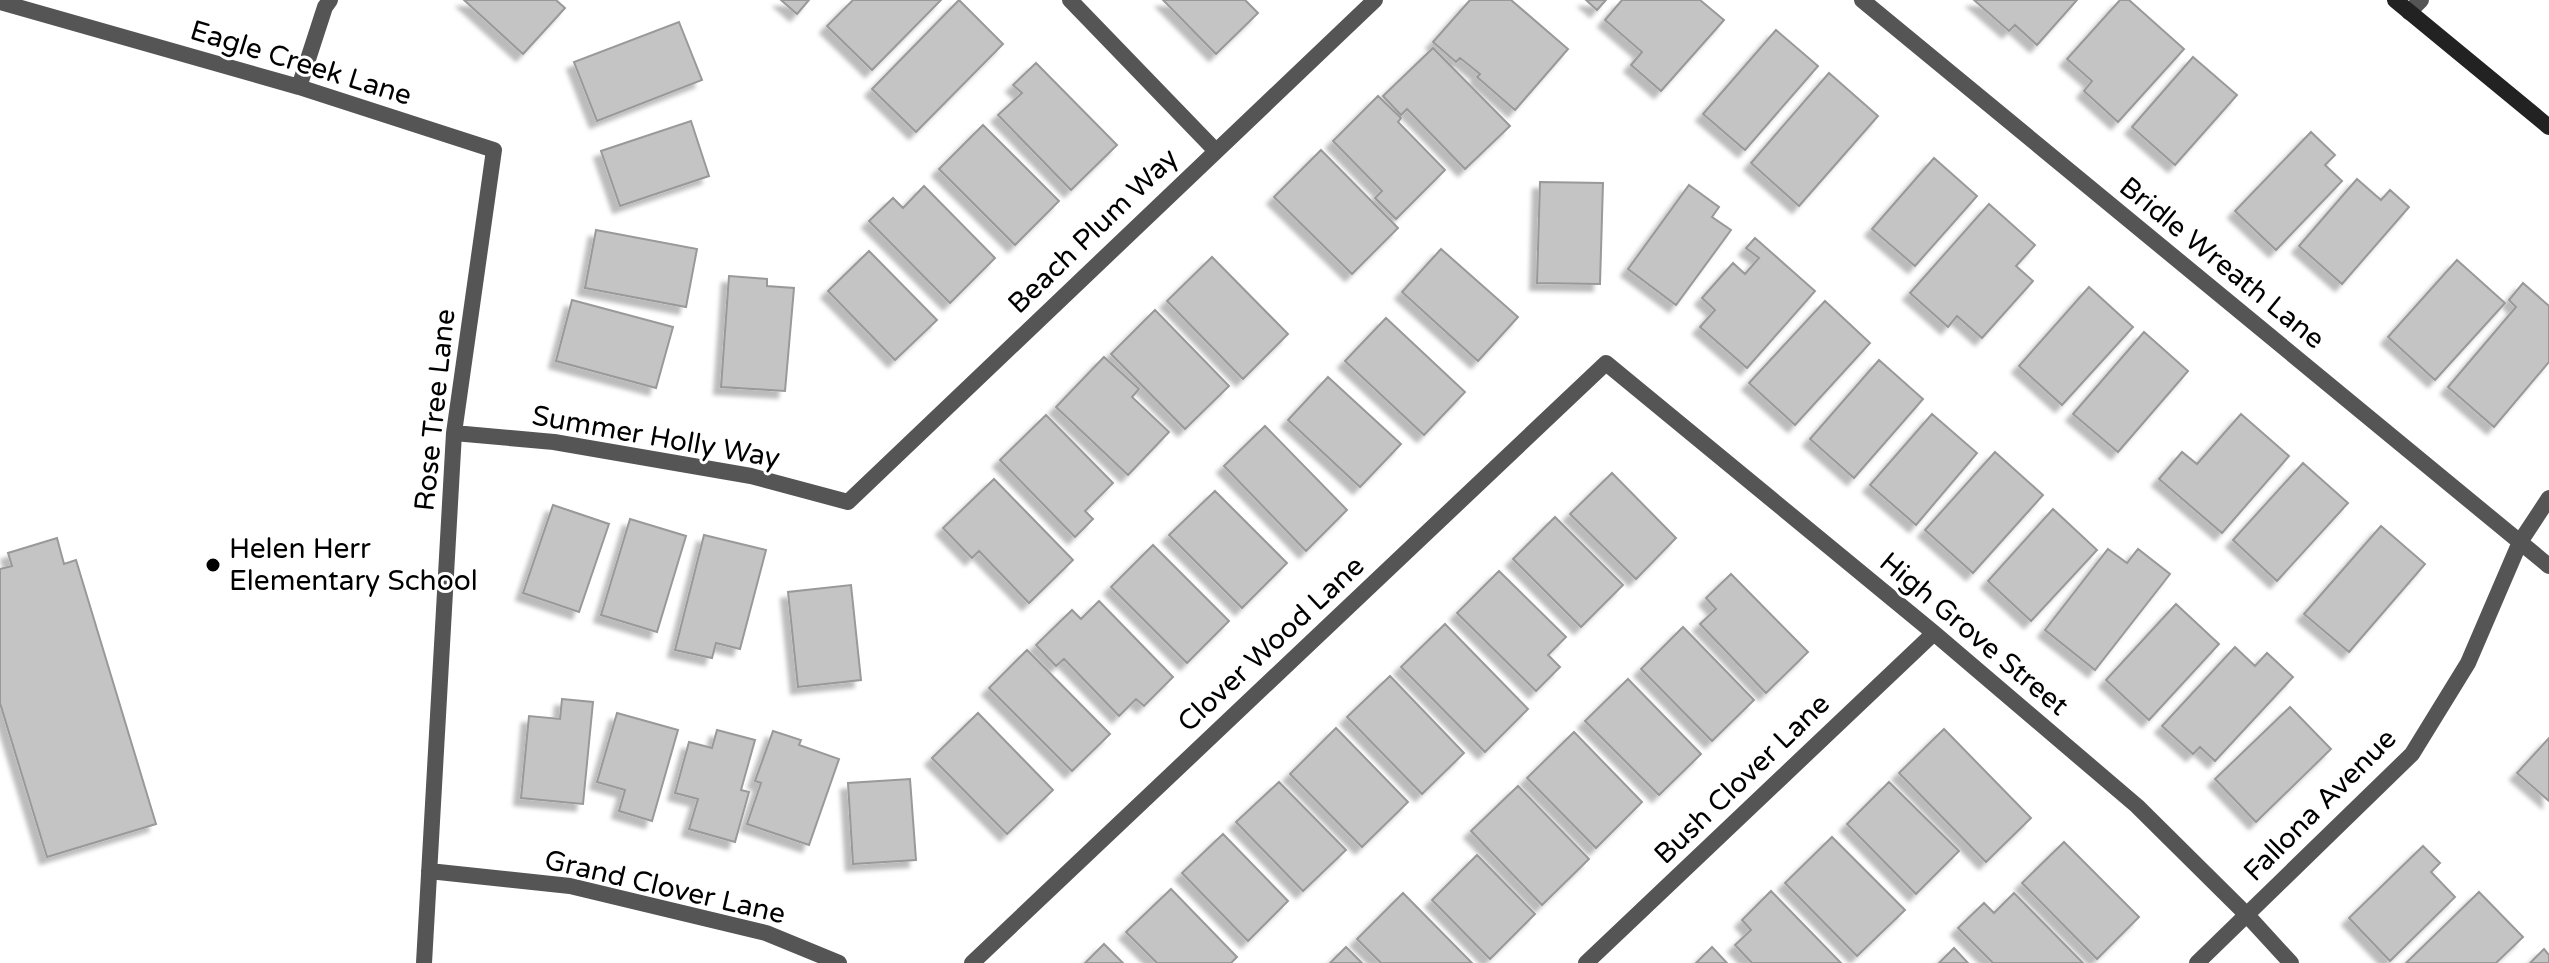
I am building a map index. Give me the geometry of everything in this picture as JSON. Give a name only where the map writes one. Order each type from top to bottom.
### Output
[{"type":"main road","points":[[2395,0],[2415,6],[2549,127]]},
{"type":"street","points":[[299,87],[330,0]]},
{"type":"street","points":[[1070,0],[1215,150]]},
{"type":"street","name":"Beach Plum Way","points":[[848,502],[1375,0]]},
{"type":"street","name":"Bridle Wreath Lane","points":[[1862,0],[2549,566]]},
{"type":"street","name":"Eagle Creek Lane","points":[[0,2],[299,87],[494,150]]},
{"type":"street","name":"Rose Tree Lane","points":[[424,963],[454,433],[494,150]]},
{"type":"street","name":"High Grove Street","points":[[1606,363],[1934,633],[2137,806],[2291,963]]},
{"type":"street","name":"Clover Wood Lane","points":[[972,963],[1606,363]]},
{"type":"street","name":"Summer Holly Way","points":[[454,433],[554,442],[690,465],[751,476],[848,502]]},
{"type":"street","name":"Fallona Avenue","points":[[2197,963],[2412,754],[2468,663],[2520,542],[2549,498]]},
{"type":"street","name":"Bush Clover Lane","points":[[1586,963],[1934,633]]},
{"type":"street","name":"Grand Clover Lane","points":[[429,871],[570,886],[766,933],[839,963]]},
{"type":"building","points":[[464,0],[556,0],[565,8],[523,54]]},
{"type":"building","points":[[781,0],[809,0],[797,14]]},
{"type":"building","points":[[853,0],[941,0],[872,70],[827,26]]},
{"type":"building","points":[[959,0],[1003,44],[916,132],[872,89]]},
{"type":"building","points":[[1163,0],[1245,0],[1258,13],[1216,54]]},
{"type":"building","points":[[1470,0],[1511,0],[1568,49],[1515,110],[1477,77],[1480,74],[1460,58],[1456,62],[1433,42]]},
{"type":"building","points":[[1586,0],[1606,0],[1597,10]]},
{"type":"building","points":[[1622,0],[1700,0],[1724,20],[1661,91],[1631,65],[1642,52],[1605,20]]},
{"type":"building","points":[[1974,0],[2077,0],[2037,45],[2015,25],[2009,31]]},
{"type":"building","points":[[2120,0],[2129,0],[2184,49],[2118,122],[2084,91],[2092,81],[2067,59]]},
{"type":"building","points":[[679,22],[702,80],[597,121],[574,62]]},
{"type":"building","points":[[1776,30],[1818,66],[1745,150],[1703,114]]},
{"type":"building","points":[[1433,48],[1510,126],[1465,169],[1407,109],[1401,115],[1383,96]]},
{"type":"building","points":[[2193,57],[2237,95],[2175,165],[2132,127]]},
{"type":"building","points":[[1036,63],[1117,145],[1071,190],[998,115],[1022,93],[1013,85]]},
{"type":"building","points":[[1829,73],[1878,116],[1799,206],[1751,163]]},
{"type":"building","points":[[1378,96],[1401,118],[1398,122],[1445,170],[1396,219],[1375,198],[1382,191],[1333,141]]},
{"type":"building","points":[[691,121],[709,176],[620,206],[601,151]]},
{"type":"building","points":[[983,125],[1059,201],[1015,245],[939,169]]},
{"type":"building","points":[[2311,132],[2335,155],[2325,165],[2342,181],[2276,250],[2235,211]]},
{"type":"building","points":[[1321,150],[1398,228],[1352,274],[1274,197]]},
{"type":"building","points":[[1934,158],[1977,196],[1915,266],[1872,229]]},
{"type":"building","points":[[2357,179],[2381,200],[2390,190],[2409,207],[2342,284],[2299,246]]},
{"type":"building","points":[[1540,182],[1603,183],[1600,284],[1537,283]]},
{"type":"building","points":[[1689,185],[1719,207],[1712,217],[1731,230],[1676,305],[1628,269]]},
{"type":"building","points":[[924,186],[995,258],[950,303],[869,221],[893,198],[903,208]]},
{"type":"building","points":[[1989,204],[2035,245],[2016,266],[2033,281],[1982,338],[1957,316],[1948,327],[1910,293]]},
{"type":"building","points":[[596,230],[697,249],[686,307],[585,288]]},
{"type":"building","points":[[1755,238],[1815,291],[1747,368],[1700,327],[1715,310],[1702,298],[1733,263],[1745,274],[1759,258],[1746,248]]},
{"type":"building","points":[[1441,249],[1518,317],[1478,361],[1402,292]]},
{"type":"building","points":[[869,251],[937,320],[895,360],[828,291]]},
{"type":"building","points":[[1212,257],[1288,334],[1243,379],[1167,301]]},
{"type":"building","points":[[2457,260],[2505,303],[2435,380],[2388,337]]},
{"type":"building","points":[[729,276],[767,279],[767,286],[794,288],[785,391],[721,387]]},
{"type":"building","points":[[2523,283],[2549,306],[2549,362],[2494,427],[2448,387],[2516,307],[2509,300]]},
{"type":"building","points":[[2089,287],[2133,327],[2062,405],[2019,366]]},
{"type":"building","points":[[572,300],[673,327],[656,388],[556,361]]},
{"type":"building","points":[[1825,301],[1870,343],[1795,425],[1749,383]]},
{"type":"building","points":[[1155,310],[1229,386],[1185,429],[1111,354]]},
{"type":"building","points":[[1386,318],[1465,392],[1424,435],[1345,361]]},
{"type":"building","points":[[2144,332],[2188,371],[2118,452],[2073,414]]},
{"type":"building","points":[[1104,357],[1139,389],[1132,397],[1169,432],[1128,475],[1056,407]]},
{"type":"building","points":[[1879,360],[1923,399],[1854,478],[1810,439]]},
{"type":"building","points":[[1328,377],[1401,444],[1360,487],[1288,420]]},
{"type":"building","points":[[1932,414],[1977,453],[1916,525],[1870,485]]},
{"type":"building","points":[[2241,414],[2289,456],[2222,533],[2159,479],[2182,452],[2197,464]]},
{"type":"building","points":[[1046,415],[1113,483],[1085,511],[1093,519],[1075,537],[1000,460]]},
{"type":"building","points":[[1265,426],[1347,510],[1306,551],[1224,466]]},
{"type":"building","points":[[1995,452],[2043,495],[1973,573],[1925,530]]},
{"type":"building","points":[[2303,463],[2348,503],[2277,581],[2233,540]]},
{"type":"building","points":[[1612,473],[1676,538],[1636,579],[1570,514]]},
{"type":"building","points":[[994,479],[1073,560],[1029,603],[979,551],[972,558],[943,528]]},
{"type":"building","points":[[1215,491],[1287,563],[1242,608],[1169,535]]},
{"type":"building","points":[[553,505],[609,524],[579,612],[523,593]]},
{"type":"building","points":[[2053,509],[2097,550],[2031,621],[1988,581]]},
{"type":"building","points":[[1555,517],[1623,585],[1581,627],[1513,559]]},
{"type":"building","points":[[630,519],[686,536],[657,632],[601,615]]},
{"type":"building","points":[[2381,526],[2425,564],[2349,652],[2304,614]]},
{"type":"building","points":[[704,535],[766,550],[740,649],[716,643],[712,658],[675,650]]},
{"type":"building","points":[[57,538],[64,564],[76,560],[156,824],[47,857],[0,703],[0,569],[12,566],[8,553]]},
{"type":"building","points":[[1153,545],[1229,621],[1187,663],[1111,587]]},
{"type":"building","points":[[2108,549],[2127,563],[2138,549],[2170,574],[2095,670],[2045,630]]},
{"type":"building","points":[[1499,571],[1566,637],[1548,655],[1560,667],[1536,691],[1457,613]]},
{"type":"building","points":[[1731,574],[1808,652],[1766,693],[1700,624],[1716,609],[1706,598]]},
{"type":"building","points":[[851,585],[861,680],[798,687],[788,592]]},
{"type":"building","points":[[1099,601],[1173,677],[1144,706],[1136,699],[1119,716],[1064,659],[1056,666],[1036,645],[1072,610],[1081,619]]},
{"type":"building","points":[[2176,604],[2219,644],[2149,720],[2106,680]]},
{"type":"building","points":[[1445,624],[1528,709],[1485,752],[1401,667]]},
{"type":"building","points":[[1683,627],[1754,700],[1712,741],[1641,669]]},
{"type":"building","points":[[2235,647],[2255,666],[2267,653],[2293,677],[2215,761],[2200,747],[2193,754],[2162,726]]},
{"type":"building","points":[[1027,650],[1110,734],[1072,771],[989,688]]},
{"type":"building","points":[[1390,676],[1464,753],[1422,794],[1347,717]]},
{"type":"building","points":[[1628,679],[1701,754],[1659,795],[1585,721]]},
{"type":"building","points":[[562,699],[593,702],[583,804],[521,798],[529,716],[560,719]]},
{"type":"building","points":[[2290,707],[2331,749],[2256,822],[2215,779]]},
{"type":"building","points":[[617,713],[678,730],[652,821],[619,811],[625,790],[597,782]]},
{"type":"building","points":[[978,713],[1053,790],[1007,834],[932,758]]},
{"type":"building","points":[[1336,728],[1408,802],[1362,847],[1290,774]]},
{"type":"building","points":[[1944,729],[2031,818],[1986,862],[1899,773]]},
{"type":"building","points":[[717,730],[755,740],[741,790],[749,792],[735,842],[689,829],[698,799],[675,793],[689,742],[712,748]]},
{"type":"building","points":[[773,731],[801,740],[799,745],[839,759],[809,845],[747,824],[761,783],[755,781]]},
{"type":"building","points":[[1574,732],[1642,802],[1596,848],[1527,778]]},
{"type":"building","points":[[2549,738],[2549,801],[2517,773]]},
{"type":"building","points":[[910,779],[916,860],[853,864],[848,783]]},
{"type":"building","points":[[1279,782],[1346,850],[1303,891],[1236,822]]},
{"type":"building","points":[[1889,782],[1959,851],[1916,894],[1847,824]]},
{"type":"building","points":[[1518,786],[1589,859],[1542,905],[1471,831]]},
{"type":"building","points":[[1223,834],[1288,901],[1248,941],[1182,873]]},
{"type":"building","points":[[1832,837],[1905,910],[1857,956],[1785,883]]},
{"type":"building","points":[[2064,842],[2139,917],[2097,959],[2022,883]]},
{"type":"building","points":[[2423,846],[2440,863],[2431,872],[2455,897],[2390,961],[2349,918]]},
{"type":"building","points":[[1477,855],[1535,914],[1490,959],[1432,900]]},
{"type":"building","points":[[1171,889],[1237,957],[1231,963],[1157,963],[1126,932]]},
{"type":"building","points":[[1771,891],[1841,963],[1752,963],[1735,945],[1751,930],[1742,920]]},
{"type":"building","points":[[2479,892],[2523,937],[2496,963],[2406,963]]},
{"type":"building","points":[[1403,893],[1472,963],[1381,963],[1357,939]]},
{"type":"building","points":[[2014,893],[2083,963],[1993,963],[1958,928],[1984,903],[1994,913]]},
{"type":"building","points":[[1104,944],[1123,963],[1085,963]]},
{"type":"building","points":[[1346,947],[1362,963],[1330,963]]},
{"type":"building","points":[[1712,947],[1727,963],[1696,963]]},
{"type":"building","points":[[1954,948],[1968,963],[1939,963]]},
{"type":"building","points":[[2544,949],[2549,955],[2549,963],[2530,963]]},
{"type":"place","name":"Helen Herr Elementary School","points":[[213,565]]}]
